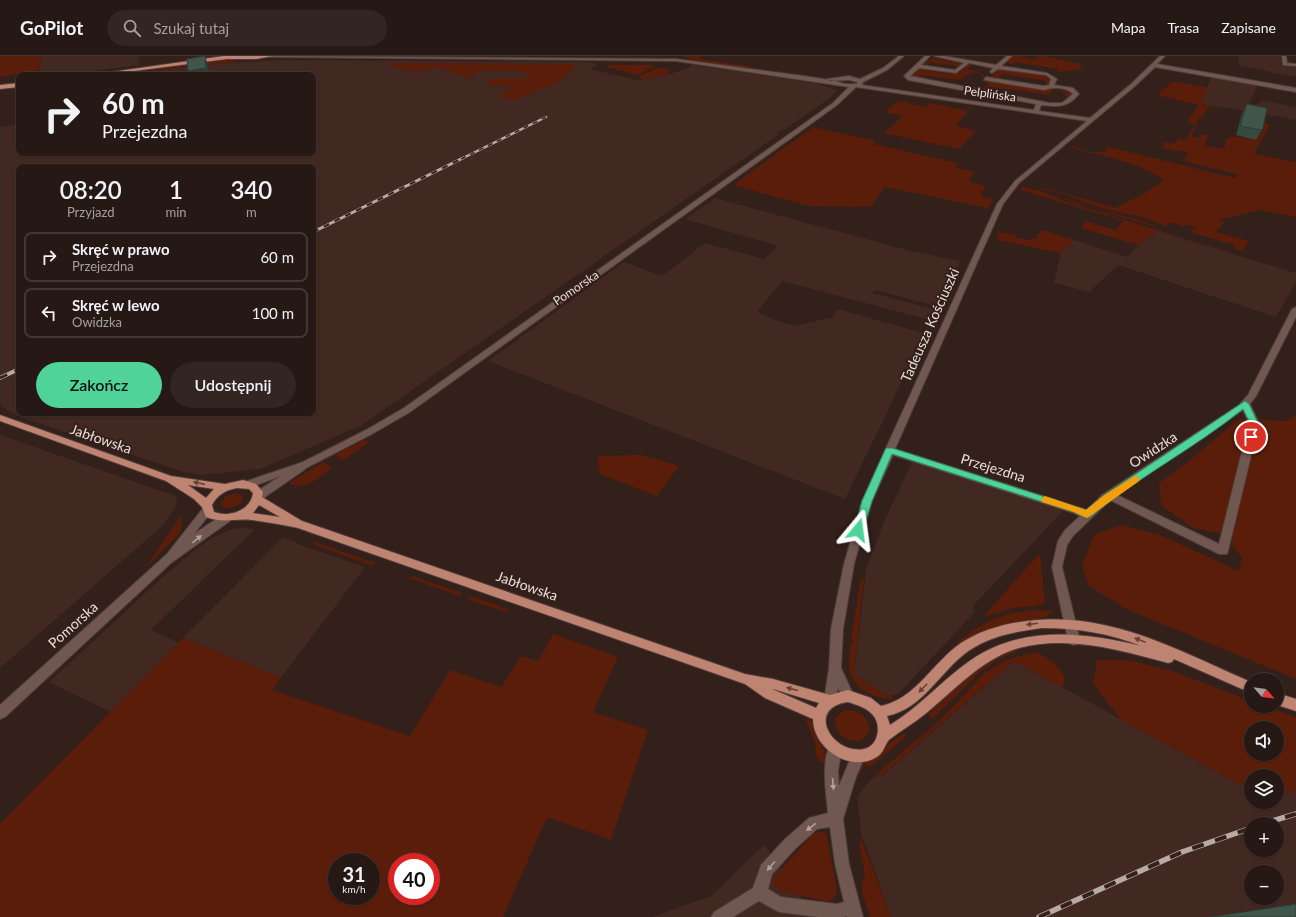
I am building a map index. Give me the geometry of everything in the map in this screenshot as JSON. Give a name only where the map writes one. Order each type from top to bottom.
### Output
[{"type":"main road","points":[[219,59],[235,56]]},
{"type":"main road","points":[[113,72],[209,58],[219,59],[248,56],[259,58],[271,56]]},
{"type":"main road","points":[[1,87],[16,84]]},
{"type":"main road","name":"Jabłowska","points":[[0,418],[170,479],[198,496],[207,508]]},
{"type":"main road","name":"Jabłowska","points":[[170,479],[227,486]]},
{"type":"main road","points":[[248,484],[256,489],[258,498],[251,508],[238,516],[226,518],[214,517],[207,508],[214,494],[227,486],[248,484]]},
{"type":"main road","name":"Jabłowska","points":[[258,498],[299,524]]},
{"type":"main road","name":"Jabłowska","points":[[238,516],[251,516],[299,524],[745,679],[773,684],[830,701]]},
{"type":"main road","points":[[878,712],[898,709],[910,701],[944,665],[976,640],[1020,625],[1044,622],[1071,623],[1117,632],[1156,646],[1244,685]]},
{"type":"main road","points":[[885,735],[911,720],[976,663],[1015,644],[1043,639],[1074,640],[1156,654],[1201,667]]},
{"type":"main road","name":"Jabłowska","points":[[745,679],[769,694],[820,716]]},
{"type":"main road","points":[[848,696],[865,701],[878,712],[884,723],[885,735],[882,744],[876,750],[868,754],[858,756],[846,754],[835,748],[822,733],[820,716],[823,708],[830,701],[848,696]]},
{"type":"main road","points":[[1284,701],[1296,705]]},
{"type":"street","points":[[271,56],[676,58],[804,78],[837,81],[844,86],[858,84],[854,78]]},
{"type":"street","name":"Pomorska","points":[[248,484],[306,464],[370,432],[407,410],[840,100],[858,84],[886,68],[902,56]]},
{"type":"street","points":[[928,56],[907,76],[908,78],[1038,103],[1065,104],[1069,103],[1076,94],[1071,89],[1051,86],[1040,87],[984,81],[996,67],[1010,56]]},
{"type":"street","points":[[936,56],[996,67],[1047,74],[1054,79],[1051,86]]},
{"type":"street","name":"Tadeusza Kościuszki","points":[[1152,56],[1162,57]]},
{"type":"street","points":[[1284,56],[1285,64],[1296,65]]},
{"type":"street","name":"Tadeusza Kościuszki","points":[[830,701],[835,668],[837,629],[852,552],[867,501],[1004,198],[1017,182],[1092,120],[1162,57]]},
{"type":"street","points":[[917,66],[956,72],[968,62]]},
{"type":"street","points":[[1154,65],[1296,90]]},
{"type":"street","name":"Pomorska","points":[[837,81],[844,77],[854,78],[886,68]]},
{"type":"street","name":"Pelplińska","points":[[858,84],[1092,120]]},
{"type":"street","points":[[840,100],[844,86]]},
{"type":"street","points":[[1036,111],[1038,103]]},
{"type":"street","name":"Owidzka","points":[[1074,640],[1057,568],[1062,544],[1069,533],[1087,515],[1110,496],[1222,422],[1245,404],[1252,396],[1296,309]]},
{"type":"street","points":[[1110,496],[1223,551],[1254,423],[1245,404]]},
{"type":"street","name":"Przejezdna","points":[[889,450],[1078,510],[1087,515]]},
{"type":"street","name":"Pomorska","points":[[258,498],[306,464]]},
{"type":"street","name":"Pomorska","points":[[167,560],[207,508]]},
{"type":"street","name":"Pomorska","points":[[0,712],[167,560],[226,518]]},
{"type":"street","name":"Tadeusza Kościuszki","points":[[835,668],[848,696]]},
{"type":"street","points":[[759,893],[780,904],[837,912],[853,912],[842,864],[836,820],[831,771],[835,748]]},
{"type":"street","points":[[836,820],[848,777],[858,756]]},
{"type":"street","points":[[719,917],[759,893],[766,870],[790,844],[814,823],[836,820]]},
{"type":"shaded area","points":[[0,56],[42,56],[39,70],[16,72],[16,74],[0,77]]},
{"type":"shaded area","points":[[42,56],[139,56],[139,65],[84,72],[39,72]]},
{"type":"shaded area","points":[[683,56],[702,56],[699,59],[754,67],[744,67],[750,68],[746,68],[713,64],[696,61]]},
{"type":"shaded area","points":[[934,56],[933,58],[963,64],[958,70],[955,70],[958,66],[930,62],[926,66],[931,67],[923,66]]},
{"type":"shaded area","points":[[1013,56],[1025,56],[1020,57],[1035,60],[1038,56],[1044,56],[1081,64],[1080,68],[1086,69],[1057,72],[1058,69],[1015,62],[1013,65],[1007,62]]},
{"type":"shaded area","points":[[1238,56],[1282,56],[1282,64],[1296,66],[1296,77],[1239,66]]},
{"type":"shaded area","points":[[235,59],[237,60],[233,61],[237,62],[148,72],[140,72],[204,64],[127,72]]},
{"type":"shaded area","points":[[283,60],[589,62],[598,64],[590,69],[637,80],[670,74],[688,68],[691,65],[815,83],[837,91],[827,100],[787,128],[777,132],[778,135],[362,425],[260,469],[202,475],[183,472],[18,416],[316,416],[316,164],[16,164],[16,415],[0,404],[0,127],[16,124],[16,156],[316,156],[316,72],[146,72],[210,64]]},
{"type":"shaded area","points":[[392,63],[574,64],[573,70],[559,82],[514,100],[496,96],[517,87],[486,85],[490,79],[530,78],[520,71],[481,71],[468,78],[438,67],[415,72],[389,65]]},
{"type":"shaded area","points":[[970,63],[977,65],[972,65],[967,69],[965,68]]},
{"type":"shaded area","points":[[609,65],[655,66],[638,75],[607,67]]},
{"type":"shaded area","points":[[921,67],[921,69],[937,73],[949,74],[954,74],[967,69],[982,74],[972,72],[960,80],[921,75],[915,79],[913,75]]},
{"type":"shaded area","points":[[657,68],[669,69],[668,72],[670,74],[643,79],[638,77]]},
{"type":"shaded area","points":[[998,69],[1047,75],[1052,79],[1048,86],[1037,86],[1037,84],[1044,85],[1047,81],[1002,74],[999,78],[1005,79],[1004,81],[990,78]]},
{"type":"shaded area","points":[[1211,77],[1256,85],[1257,87],[1249,103],[1256,105],[1262,100],[1296,107],[1296,120],[1201,104]]},
{"type":"shaded area","points":[[985,81],[1041,90],[1046,88],[1071,93],[1070,97],[1065,96],[1066,93],[1052,90],[1050,95],[992,87],[990,91],[995,93],[980,88],[984,88],[989,83]]},
{"type":"shaded area","points":[[1173,81],[1208,88],[1201,104],[1212,106],[1208,108],[1202,118],[1198,120],[1192,136],[1199,138],[1202,134],[1214,137],[1208,136],[1204,146],[1224,149],[1227,138],[1230,139],[1232,136],[1256,140],[1261,123],[1270,124],[1254,154],[1296,162],[1296,217],[1260,210],[1218,220],[1224,222],[1216,232],[1249,241],[1242,251],[1266,258],[1271,262],[1265,258],[1235,249],[1234,245],[1193,233],[1190,230],[1196,228],[1191,225],[1182,225],[1187,229],[1173,222],[1165,226],[1146,218],[1101,208],[1063,194],[1025,185],[1043,189],[1045,188],[1116,208],[1143,194],[1163,181],[1145,170],[1120,160],[1071,148],[1072,146],[1090,152],[1106,152],[1107,149],[1105,146],[1235,178],[1237,174],[1183,161],[1189,153],[1162,148],[1165,142],[1175,144],[1179,139],[1186,140],[1195,124],[1187,122],[1199,105],[1157,95]]},
{"type":"shaded area","points":[[898,101],[926,107],[930,103],[968,111],[956,126],[976,131],[959,149],[884,133],[903,116],[885,112]]},
{"type":"shaded area","points":[[813,127],[876,141],[873,144],[958,163],[955,167],[975,172],[968,181],[986,186],[980,196],[993,199],[988,208],[885,187],[871,206],[808,206],[733,185]]},
{"type":"shaded area","points":[[1023,187],[1043,192],[1070,203],[1296,273],[1157,231],[1138,245],[1081,228],[1086,221],[1115,230],[1124,221],[1020,190]]},
{"type":"shaded area","points":[[1052,194],[1095,209],[1137,219],[1157,226],[1153,226],[1074,203]]},
{"type":"shaded area","points":[[715,198],[911,251],[960,261],[939,307],[875,290],[872,293],[937,310],[933,321],[782,281],[757,312],[777,321],[796,326],[832,317],[838,309],[926,334],[845,499],[488,361],[624,262],[662,276],[705,243],[764,259],[778,246],[685,219]]},
{"type":"shaded area","points":[[1043,230],[1074,240],[1061,253],[997,240],[999,232],[1016,235],[1017,238],[1030,240],[1032,238],[1036,239],[1038,236],[1036,236]]},
{"type":"shaded area","points":[[1157,231],[1296,273],[1296,282],[1276,317],[1118,265],[1089,292],[1054,283],[1061,253],[1074,240],[1127,257],[1145,239]]},
{"type":"shaded area","points":[[1296,415],[1296,679],[1126,609],[1088,585],[1082,564],[1095,534],[1122,525],[1160,535],[1239,571],[1242,558],[1231,544],[1234,536],[1193,528],[1161,505],[1159,483],[1184,465],[1239,419],[1288,421]]},
{"type":"shaded area","points":[[0,435],[176,496],[177,501],[176,507],[161,527],[0,668]]},
{"type":"shaded area","points":[[364,440],[369,442],[343,461],[335,455]]},
{"type":"shaded area","points":[[642,455],[679,466],[657,496],[600,474],[597,456]]},
{"type":"shaded area","points":[[323,462],[332,468],[317,479],[301,486],[289,483]]},
{"type":"shaded area","points":[[912,462],[1055,506],[1063,511],[973,606],[975,612],[898,694],[887,696],[854,674],[866,570],[883,524]]},
{"type":"shaded area","points":[[236,493],[243,496],[241,503],[231,508],[222,507],[221,503],[226,496]]},
{"type":"shaded area","points":[[182,514],[181,532],[146,567],[147,565]]},
{"type":"shaded area","points":[[232,529],[255,529],[151,630],[179,643],[110,712],[49,682],[166,574],[196,549],[212,538]]},
{"type":"shaded area","points":[[283,537],[298,544],[365,567],[281,678],[183,638]]},
{"type":"shaded area","points":[[315,542],[375,563],[372,566],[312,544]]},
{"type":"shaded area","points":[[1038,555],[1040,555],[1045,602],[1042,605],[1013,608],[983,617]]},
{"type":"shaded area","points":[[412,576],[462,593],[460,596],[409,578]]},
{"type":"shaded area","points":[[864,577],[854,674],[887,696],[892,695],[893,699],[873,695],[861,688],[852,678],[849,669],[851,644],[854,641],[851,638],[861,579]]},
{"type":"shaded area","points":[[470,596],[509,610],[505,612],[467,599]]},
{"type":"shaded area","points":[[1035,610],[1054,611],[1049,615],[1038,619],[1013,622],[992,629],[951,649],[970,632],[989,621],[1010,614]]},
{"type":"shaded area","points":[[553,634],[618,657],[593,712],[648,730],[611,840],[547,817],[503,917],[0,917],[0,824],[183,638],[281,678],[272,690],[410,736],[450,670],[501,687],[521,656],[538,661]]},
{"type":"shaded area","points":[[1019,650],[997,660],[981,671],[932,719],[929,714],[970,674],[982,665],[1006,652]]},
{"type":"shaded area","points":[[1033,652],[1038,653],[1054,662],[1064,677],[1065,682],[1062,687],[1014,661],[882,775],[874,776],[937,723],[984,674],[1004,661]]},
{"type":"shaded area","points":[[1097,660],[1128,660],[1175,672],[1244,698],[1244,713],[1284,713],[1296,717],[1296,793],[1284,792],[1284,769],[1244,769],[1244,785],[1239,784],[1120,719],[1093,683]]},
{"type":"shaded area","points":[[1014,661],[1239,784],[1244,785],[1244,809],[1284,809],[1284,792],[1296,793],[1296,917],[891,917],[861,833],[857,796],[873,777],[883,775]]},
{"type":"shaded area","points":[[847,710],[860,714],[868,722],[869,731],[865,737],[860,740],[848,740],[839,732],[836,726],[835,719],[841,712]]},
{"type":"shaded area","points":[[809,717],[824,750],[826,764],[819,760],[816,755],[815,743],[806,720]]},
{"type":"shaded area","points":[[904,733],[906,737],[870,767],[866,765],[863,766],[860,774],[857,774],[861,764],[879,754],[889,744]]},
{"type":"shaded area","points":[[823,832],[827,836],[837,891],[835,897],[830,902],[780,891],[775,887],[773,879],[812,835]]},
{"type":"shaded area","points":[[860,836],[891,917],[870,917],[862,891],[865,876],[860,848]]},
{"type":"shaded area","points":[[764,845],[815,917],[652,917],[711,896]]},
{"type":"building","points":[[205,56],[206,68],[188,71],[187,59]]},
{"type":"building","points":[[1247,104],[1267,108],[1263,128],[1261,130],[1240,126]]},
{"type":"building","points":[[1296,904],[1296,917],[1210,917]]},
{"type":"railway","points":[[461,159],[546,117]]},
{"type":"railway","points":[[316,231],[463,158]]},
{"type":"railway","points":[[0,378],[16,370]]},
{"type":"railway","points":[[1284,818],[1296,814]]},
{"type":"railway","points":[[1039,917],[1182,852],[1244,830]]},
{"type":"slow traffic","points":[[1045,499],[1078,510],[1087,515],[1106,498],[1135,479]]},
{"type":"route","points":[[858,530],[867,501],[889,450],[1078,510],[1087,515],[1106,498],[1222,422],[1245,404],[1254,423],[1251,437]]}]
